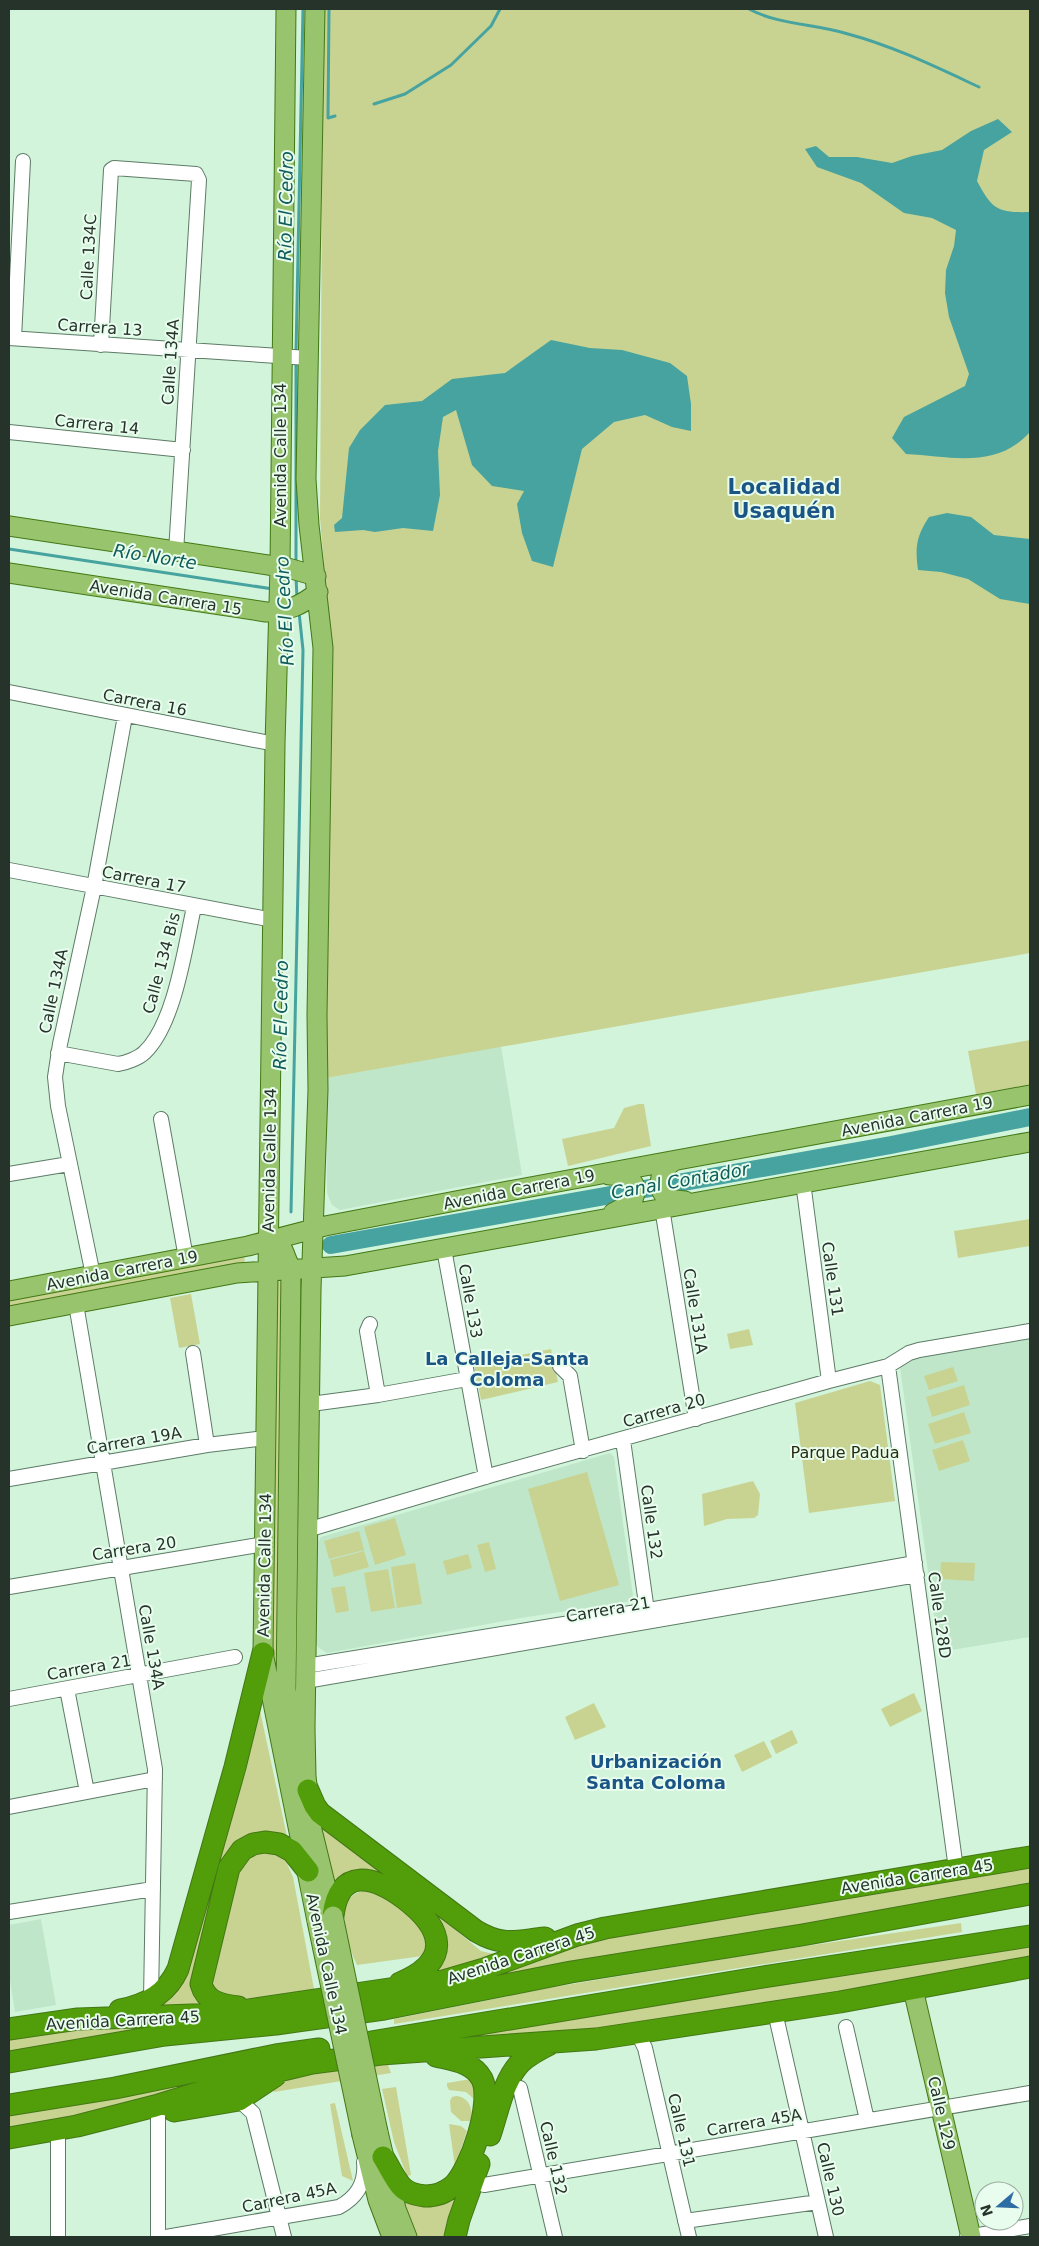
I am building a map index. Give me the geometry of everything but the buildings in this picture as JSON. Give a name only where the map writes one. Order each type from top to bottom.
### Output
[{"type":"highway","points":[[78,2019],[129,2008],[151,1999],[167,1988],[178,1969],[236,1766],[263,1653]]},
{"type":"highway","points":[[308,1790],[320,1813],[483,1935],[504,1942],[577,1935]]},
{"type":"highway","points":[[255,2009],[218,2004],[205,1994],[201,1984],[229,1868],[242,1850],[253,1844],[265,1842],[279,1844],[292,1851],[308,1871]]},
{"type":"highway","name":"Avenida Carrera 45","points":[[9,2029],[78,2019],[187,2017],[255,2009],[459,1978],[577,1935],[716,1909],[1030,1857]]},
{"type":"highway","points":[[325,1918],[337,1894],[344,1886],[354,1882],[370,1880],[388,1886],[422,1912],[430,1922],[435,1933],[436,1942],[429,1966],[412,1978],[373,1992]]},
{"type":"highway","name":"Avenida Carrera 45","points":[[9,2062],[165,2034],[276,2024],[384,2009],[571,1972],[783,1938],[1030,1894]]},
{"type":"highway","points":[[9,2105],[132,2085],[276,2055],[416,2035],[757,1978],[1030,1936]]},
{"type":"highway","points":[[67,2128],[312,2064],[411,2052],[549,2044],[775,2012],[1030,1967]]},
{"type":"highway","points":[[455,2237],[459,2220],[509,2081],[523,2061],[549,2044]]},
{"type":"highway","points":[[383,2157],[401,2186],[408,2192],[425,2196],[441,2193],[453,2186],[465,2170],[483,2114],[485,2090],[482,2080],[473,2069],[459,2061],[411,2052]]},
{"type":"highway","points":[[9,2136],[32,2134],[239,2100],[250,2095],[284,2070]]},
{"type":"main road","name":"Avenida Calle 134","points":[[286,9],[294,357],[306,479],[311,586],[323,648],[317,1015],[318,1090],[312,1270],[306,1595],[308,1790],[325,1918],[370,2134],[378,2200],[392,2237]]},
{"type":"main road","name":"Avenida Calle 134","points":[[315,9],[282,571],[275,744],[263,1653],[308,1871],[325,1918]]},
{"type":"main road","points":[[9,526],[176,552],[282,571],[311,586]]},
{"type":"main road","name":"Avenida Carrera 15","points":[[9,573],[266,612],[281,608],[311,586]]},
{"type":"main road","name":"Avenida Carrera 19","points":[[9,1291],[186,1258],[268,1241],[314,1229],[588,1176],[669,1165],[1030,1094]]},
{"type":"main road","points":[[803,1182],[1030,1142]]},
{"type":"main road","points":[[664,1203],[660,1181],[669,1165]]},
{"type":"main road","points":[[588,1176],[625,1177],[635,1186],[636,1195],[632,1203],[600,1220]]},
{"type":"main road","name":"Avenida Carrera 19","points":[[9,1316],[237,1274],[312,1270],[345,1266],[600,1220],[664,1203],[704,1200],[803,1182]]},
{"type":"main road","points":[[268,1241],[283,1250],[291,1270],[286,1689],[296,1760],[312,1830]]},
{"type":"main road","points":[[289,1414],[311,1404]]},
{"type":"main road","points":[[288,1554],[306,1595]]},
{"type":"main road","name":"Calle 129","points":[[907,1990],[970,2237]]},
{"type":"main road","name":"Calle 129","points":[[936,2109],[960,2237]]},
{"type":"main road","name":"Avenida Calle 134","points":[[370,2134],[383,2157],[396,2209],[407,2237]]},
{"type":"street","points":[[11,338],[14,252],[23,162]]},
{"type":"street","name":"Calle 134A","points":[[111,170],[114,168],[196,174],[199,180],[176,552]]},
{"type":"street","name":"Calle 134C","points":[[101,345],[111,170]]},
{"type":"street","name":"Carrera 13","points":[[11,338],[294,357]]},
{"type":"street","name":"Carrera 14","points":[[9,432],[182,450]]},
{"type":"street","name":"Carrera 16","points":[[9,692],[275,744]]},
{"type":"street","name":"Calle 134A","points":[[93,1274],[69,1164],[58,1106],[55,1077],[58,1053],[94,887],[125,716]]},
{"type":"street","name":"Carrera 17","points":[[9,870],[194,907],[273,920]]},
{"type":"street","name":"Calle 134 Bis","points":[[58,1053],[118,1064],[125,1063],[145,1052],[168,1014],[194,907]]},
{"type":"street","points":[[161,1119],[186,1258]]},
{"type":"street","points":[[9,1174],[69,1164]]},
{"type":"street","name":"Calle 131","points":[[803,1182],[830,1381]]},
{"type":"street","name":"Calle 131A","points":[[664,1203],[696,1419]]},
{"type":"street","name":"Calle 133","points":[[444,1249],[486,1477]]},
{"type":"street","name":"Calle 134A","points":[[76,1304],[140,1675],[155,1779],[151,1999]]},
{"type":"street","points":[[370,1324],[367,1331],[378,1394]]},
{"type":"street","name":"Carrera 20","points":[[307,1530],[486,1477],[888,1366],[909,1353],[919,1350],[1030,1331]]},
{"type":"street","points":[[192,1353],[207,1445]]},
{"type":"street","points":[[560,1366],[570,1376],[583,1451]]},
{"type":"street","name":"Calle 128D","points":[[888,1366],[956,1869]]},
{"type":"street","points":[[311,1404],[467,1379]]},
{"type":"street","name":"Carrera 19A","points":[[9,1479],[207,1445],[265,1438]]},
{"type":"street","name":"Calle 132","points":[[623,1440],[644,1616]]},
{"type":"street","name":"Carrera 20","points":[[9,1587],[264,1544]]},
{"type":"street","name":"Carrera 21","points":[[306,1673],[916,1569]]},
{"type":"street","name":"Carrera 21","points":[[9,1699],[235,1657]]},
{"type":"street","points":[[67,1689],[87,1792]]},
{"type":"street","points":[[9,1807],[155,1779]]},
{"type":"street","points":[[9,1912],[153,1889]]},
{"type":"street","name":"Calle 130","points":[[775,2012],[826,2237]]},
{"type":"street","points":[[846,2027],[867,2120]]},
{"type":"street","name":"Calle 131","points":[[637,2032],[645,2048],[689,2237]]},
{"type":"street","name":"Calle 132","points":[[520,2088],[555,2237]]},
{"type":"street","name":"Carrera 45A","points":[[484,2184],[1030,2093]]},
{"type":"street","points":[[239,2100],[253,2114],[284,2237]]},
{"type":"street","points":[[158,2114],[158,2237]]},
{"type":"street","points":[[58,2237],[67,2128]]},
{"type":"street","name":"Carrera 45A","points":[[166,2237],[339,2207],[355,2196],[364,2178],[370,2134]]},
{"type":"street","points":[[685,2221],[818,2202]]},
{"type":"street","points":[[970,2237],[1030,2226]]},
{"type":"shaded area","points":[[501,1046],[522,1175],[340,1210],[332,1205],[327,1193],[326,1078]]},
{"type":"shaded area","points":[[1030,1339],[1030,1637],[939,1652],[900,1367],[908,1359]]},
{"type":"shaded area","points":[[610,1453],[614,1457],[633,1596],[632,1601],[521,1618],[327,1653],[318,1647],[316,1643],[317,1544],[321,1537]]},
{"type":"shaded area","points":[[41,1919],[56,2005],[15,2012],[9,1974],[9,1925]]},
{"type":"green space","points":[[323,9],[1030,9],[1030,953],[326,1078],[330,636],[320,518]]},
{"type":"green space","points":[[1030,1040],[1030,1085],[976,1094],[968,1051]]},
{"type":"green space","points":[[644,1104],[651,1146],[568,1166],[562,1139],[614,1128],[624,1108]]},
{"type":"green space","points":[[1030,1219],[1030,1246],[958,1258],[954,1231]]},
{"type":"green space","points":[[244,1251],[245,1267],[9,1311],[9,1297]]},
{"type":"green space","points":[[283,1281],[277,1695],[269,1675],[270,1282]]},
{"type":"green space","points":[[191,1294],[200,1344],[179,1348],[170,1298]]},
{"type":"green space","points":[[749,1329],[753,1345],[730,1349],[727,1334]]},
{"type":"green space","points":[[551,1349],[558,1382],[481,1400],[474,1364]]},
{"type":"green space","points":[[953,1367],[958,1381],[929,1390],[924,1376]]},
{"type":"green space","name":"Parque Padua","points":[[870,1381],[880,1385],[895,1501],[809,1513],[795,1403]]},
{"type":"green space","points":[[964,1385],[970,1405],[932,1417],[926,1397]]},
{"type":"green space","points":[[964,1412],[971,1433],[935,1444],[928,1424]]},
{"type":"green space","points":[[963,1440],[970,1461],[939,1471],[932,1450]]},
{"type":"green space","points":[[587,1472],[619,1585],[560,1601],[528,1489]]},
{"type":"green space","points":[[753,1481],[760,1494],[758,1515],[754,1518],[727,1519],[704,1526],[702,1494]]},
{"type":"green space","points":[[395,1518],[406,1555],[375,1565],[364,1527]]},
{"type":"green space","points":[[359,1531],[364,1550],[329,1559],[324,1541]]},
{"type":"green space","points":[[489,1542],[496,1569],[485,1572],[477,1545]]},
{"type":"green space","points":[[364,1551],[369,1567],[334,1577],[330,1560]]},
{"type":"green space","points":[[468,1554],[472,1568],[447,1575],[443,1561]]},
{"type":"green space","points":[[941,1562],[975,1563],[974,1581],[940,1579]]},
{"type":"green space","points":[[415,1563],[422,1604],[397,1608],[391,1567]]},
{"type":"green space","points":[[388,1569],[395,1608],[371,1612],[364,1573]]},
{"type":"green space","points":[[345,1586],[349,1611],[336,1613],[331,1588]]},
{"type":"green space","points":[[914,1693],[922,1711],[890,1727],[881,1709]]},
{"type":"green space","points":[[594,1703],[606,1727],[575,1740],[565,1717]]},
{"type":"green space","points":[[259,1706],[288,1841],[246,1842],[196,1974],[211,2009],[149,2006],[159,2001]]},
{"type":"green space","points":[[792,1730],[798,1743],[776,1754],[770,1741]]},
{"type":"green space","points":[[764,1741],[772,1757],[742,1772],[734,1755]]},
{"type":"green space","points":[[317,1824],[441,1918],[481,1951],[503,1956],[430,1975],[440,1962],[399,1890],[335,1891]]},
{"type":"green space","points":[[273,1851],[284,1857],[293,1877],[314,1989],[250,1999],[223,1997],[208,1983],[232,1883],[248,1856]]},
{"type":"green space","points":[[1030,1862],[1030,1886],[478,1982],[591,1938]]},
{"type":"green space","points":[[368,1890],[384,1893],[425,1927],[430,1955],[357,1965],[346,1932],[345,1909],[349,1900],[356,1893]]},
{"type":"green space","points":[[961,1923],[962,1932],[394,2024],[394,2019],[548,1988],[766,1952]]},
{"type":"green space","points":[[1030,1942],[1030,1962],[649,2026],[384,2049]]},
{"type":"green space","points":[[175,2024],[9,2054],[9,2034],[73,2025]]},
{"type":"green space","points":[[387,2062],[391,2073],[274,2092],[273,2083],[280,2078]]},
{"type":"green space","points":[[267,2064],[136,2106],[9,2130],[9,2112]]},
{"type":"green space","points":[[471,2079],[474,2083],[475,2100],[466,2092],[449,2090],[447,2086],[447,2083]]},
{"type":"green space","points":[[396,2087],[411,2175],[407,2176],[394,2142],[382,2089]]},
{"type":"green space","points":[[456,2096],[464,2099],[469,2104],[471,2108],[470,2121],[461,2121],[451,2112],[450,2101],[452,2097]]},
{"type":"green space","points":[[335,2103],[353,2181],[342,2176],[330,2104]]},
{"type":"green space","points":[[449,2124],[461,2126],[467,2131],[455,2167]]},
{"type":"green space","points":[[469,2179],[450,2237],[412,2237],[398,2196]]},
{"type":"water","points":[[998,119],[1012,132],[984,150],[977,181],[987,198],[997,207],[1010,212],[1030,212],[1030,432],[1017,444],[1002,452],[987,456],[956,458],[906,454],[892,438],[904,417],[965,386],[969,374],[949,317],[945,293],[946,270],[954,246],[956,230],[932,218],[904,213],[861,183],[817,167],[805,149],[816,146],[829,157],[857,157],[892,163],[912,156],[942,150],[971,131]]},
{"type":"water","points":[[551,340],[590,348],[622,350],[670,363],[687,376],[691,404],[691,431],[672,427],[645,415],[614,422],[582,449],[553,567],[532,561],[522,533],[517,504],[524,491],[492,486],[472,465],[456,410],[443,417],[438,451],[440,495],[433,531],[403,528],[375,532],[363,530],[335,532],[334,525],[342,518],[349,448],[360,430],[385,405],[422,401],[452,379],[505,373]]},
{"type":"water","points":[[947,513],[971,517],[994,535],[1030,539],[1030,604],[1000,599],[968,579],[941,572],[918,570],[917,542],[921,530],[929,517]]},
{"type":"waterway","name":"Río El Cedro","points":[[296,353],[303,9]]},
{"type":"waterway","points":[[329,9],[328,118],[335,116]]},
{"type":"waterway","points":[[374,104],[405,94],[451,65],[491,26],[500,9]]},
{"type":"waterway","points":[[749,9],[773,18],[865,39],[914,58],[979,87]]},
{"type":"waterway","name":"Río El Cedro","points":[[296,362],[296,563]]},
{"type":"waterway","name":"Río Norte","points":[[9,549],[273,589]]},
{"type":"waterway","name":"Río El Cedro","points":[[296,577],[297,598]]},
{"type":"waterway","name":"Río El Cedro","points":[[291,1212],[303,650],[299,612]]},
{"type":"waterway","name":"Canal Contador","points":[[331,1245],[891,1145],[1030,1117]]},
{"type":"district","name":"Localidad Usaquén","points":[[784,499]]},
{"type":"district","name":"La Calleja-Santa Coloma","points":[[507,1369]]},
{"type":"district","name":"Urbanización Santa Coloma","points":[[656,1772]]}]
